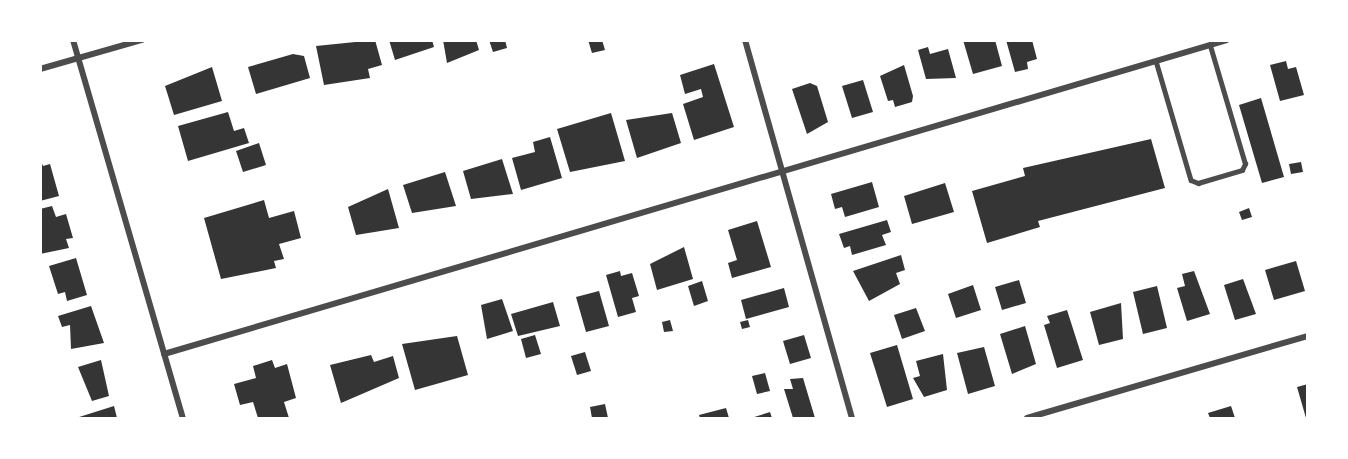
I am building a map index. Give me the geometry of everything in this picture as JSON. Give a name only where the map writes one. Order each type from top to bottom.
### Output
[{"type":"street","points":[[73,40],[183,418]]},
{"type":"street","points":[[40,69],[142,40]]},
{"type":"street","points":[[745,40],[852,418]]},
{"type":"street","points":[[164,354],[1227,40]]},
{"type":"street","points":[[1027,418],[1308,336]]},
{"type":"lane","points":[[1156,61],[1191,180],[1220,176],[1245,164],[1210,45]]},
{"type":"building","points":[[375,40],[382,65],[368,69],[370,78],[324,85],[316,46]]},
{"type":"building","points":[[389,40],[432,40],[434,47],[395,60]]},
{"type":"building","points":[[443,40],[476,40],[479,50],[447,63]]},
{"type":"building","points":[[489,40],[505,40],[507,48],[493,52]]},
{"type":"building","points":[[588,40],[602,40],[605,50],[592,53]]},
{"type":"building","points":[[963,40],[995,40],[1002,66],[973,74]]},
{"type":"building","points":[[1006,40],[1032,40],[1037,59],[1027,62],[1028,69],[1015,72]]},
{"type":"building","points":[[928,47],[930,54],[948,49],[956,78],[926,79],[918,50]]},
{"type":"building","points":[[293,54],[304,56],[310,78],[256,94],[248,67]]},
{"type":"building","points":[[1286,61],[1288,69],[1296,67],[1304,95],[1280,101],[1270,65]]},
{"type":"building","points":[[714,64],[734,127],[694,140],[683,104],[703,97],[701,89],[685,94],[680,75]]},
{"type":"building","points":[[904,65],[913,96],[912,102],[895,107],[893,100],[888,101],[880,76]]},
{"type":"building","points":[[212,67],[222,101],[174,115],[165,86]]},
{"type":"building","points":[[863,80],[873,112],[852,118],[842,86]]},
{"type":"building","points":[[810,83],[817,86],[828,122],[807,134],[792,89]]},
{"type":"building","points":[[1261,98],[1284,177],[1262,183],[1239,105]]},
{"type":"building","points":[[228,112],[234,131],[244,128],[249,143],[188,161],[178,126]]},
{"type":"building","points":[[611,113],[625,161],[570,172],[557,129]]},
{"type":"building","points":[[672,113],[681,143],[637,158],[626,120]]},
{"type":"building","points":[[550,137],[562,178],[521,190],[512,158],[535,152],[533,142]]},
{"type":"building","points":[[1151,139],[1165,188],[1038,221],[1040,227],[987,243],[972,191],[1025,176],[1023,168]]},
{"type":"building","points":[[259,143],[266,165],[243,172],[236,151]]},
{"type":"building","points":[[40,158],[43,166],[50,164],[59,196],[40,201]]},
{"type":"building","points":[[502,159],[513,194],[471,199],[463,171]]},
{"type":"building","points":[[1301,162],[1303,172],[1291,174],[1289,164]]},
{"type":"building","points":[[445,172],[456,206],[412,213],[403,185]]},
{"type":"building","points":[[872,182],[879,207],[845,217],[842,207],[835,209],[831,194]]},
{"type":"building","points":[[945,183],[954,212],[912,224],[904,196]]},
{"type":"building","points":[[388,189],[399,228],[356,235],[348,207]]},
{"type":"building","points":[[264,200],[269,218],[294,211],[301,238],[279,244],[284,259],[274,261],[276,268],[221,279],[204,218]]},
{"type":"building","points":[[52,206],[56,217],[66,214],[73,238],[66,239],[69,248],[40,254],[40,209]]},
{"type":"building","points":[[1249,208],[1252,217],[1242,220],[1239,212]]},
{"type":"building","points":[[887,220],[891,232],[882,235],[886,245],[852,255],[850,246],[844,248],[839,234]]},
{"type":"building","points":[[757,221],[771,267],[732,278],[728,263],[737,260],[728,230]]},
{"type":"building","points":[[684,247],[693,279],[657,290],[650,264]]},
{"type":"building","points":[[901,255],[905,270],[896,273],[900,284],[869,301],[853,271]]},
{"type":"building","points":[[76,258],[87,295],[67,301],[65,292],[58,294],[49,266]]},
{"type":"building","points":[[1296,261],[1305,291],[1274,300],[1265,270]]},
{"type":"building","points":[[620,271],[621,276],[632,273],[639,296],[632,298],[636,312],[618,317],[606,275]]},
{"type":"building","points":[[1194,271],[1210,314],[1187,321],[1177,288],[1185,286],[1182,274]]},
{"type":"building","points":[[1243,279],[1256,314],[1235,320],[1224,285]]},
{"type":"building","points":[[1019,280],[1026,303],[1002,310],[995,287]]},
{"type":"building","points":[[702,281],[708,301],[694,306],[688,286]]},
{"type":"building","points":[[973,285],[981,310],[956,318],[948,294]]},
{"type":"building","points":[[1157,286],[1167,328],[1143,334],[1133,292]]},
{"type":"building","points":[[784,288],[789,307],[746,319],[741,300]]},
{"type":"building","points":[[599,291],[609,326],[586,332],[576,297]]},
{"type":"building","points":[[502,299],[513,331],[487,339],[481,305]]},
{"type":"building","points":[[553,302],[560,326],[518,336],[511,314]]},
{"type":"building","points":[[1121,303],[1123,339],[1099,345],[1090,312]]},
{"type":"building","points":[[91,306],[104,343],[71,349],[70,325],[62,327],[58,316]]},
{"type":"building","points":[[916,308],[925,331],[902,339],[894,315]]},
{"type":"building","points":[[1067,310],[1083,360],[1057,368],[1044,325],[1050,323],[1047,316]]},
{"type":"building","points":[[670,320],[673,331],[664,332],[662,322]]},
{"type":"building","points":[[748,320],[750,327],[742,329],[740,322]]},
{"type":"building","points":[[1025,326],[1036,364],[1012,374],[1000,334]]},
{"type":"building","points":[[535,335],[541,354],[526,358],[521,339]]},
{"type":"building","points":[[804,335],[811,358],[790,364],[783,341]]},
{"type":"building","points":[[457,336],[468,375],[415,390],[402,344]]},
{"type":"building","points":[[897,345],[913,399],[887,407],[870,353]]},
{"type":"building","points":[[984,347],[995,386],[968,394],[957,353]]},
{"type":"building","points":[[585,352],[591,371],[577,375],[571,356]]},
{"type":"building","points":[[943,354],[947,390],[924,397],[913,378],[920,376],[916,361]]},
{"type":"building","points":[[371,355],[374,362],[393,356],[399,378],[341,403],[330,365]]},
{"type":"building","points":[[101,360],[109,396],[92,401],[78,367]]},
{"type":"building","points":[[272,360],[275,368],[287,364],[296,398],[284,402],[289,418],[258,418],[253,402],[240,405],[234,384],[256,378],[253,366]]},
{"type":"building","points":[[765,373],[770,391],[757,394],[752,376]]},
{"type":"building","points":[[803,378],[815,418],[793,418],[784,389],[793,389],[790,379]]},
{"type":"building","points":[[1308,384],[1308,418],[1306,418],[1297,387]]},
{"type":"building","points":[[605,404],[608,418],[592,418],[590,407]]},
{"type":"building","points":[[114,406],[117,418],[76,418]]},
{"type":"building","points":[[1231,406],[1235,418],[1210,418],[1208,413]]},
{"type":"building","points":[[726,408],[729,418],[700,418],[699,415]]},
{"type":"building","points":[[770,412],[772,418],[751,418]]}]
